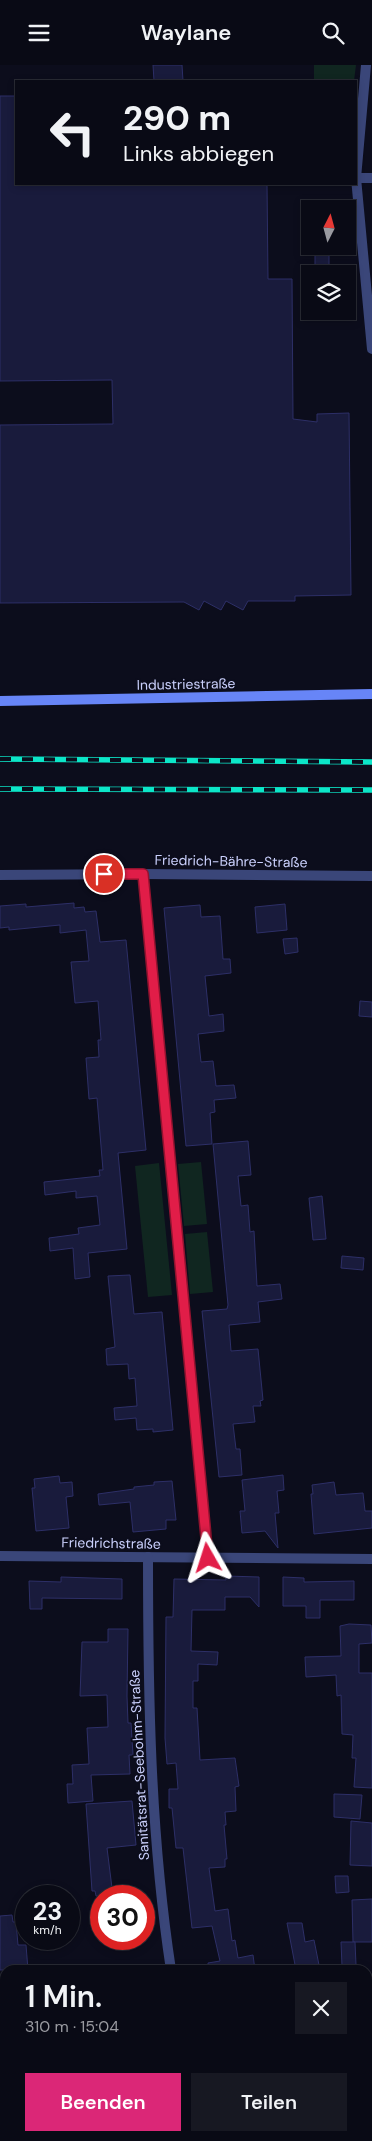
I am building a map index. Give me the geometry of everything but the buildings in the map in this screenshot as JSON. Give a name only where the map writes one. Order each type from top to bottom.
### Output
[{"type":"street","points":[[357,167],[366,65]]},
{"type":"street","points":[[357,178],[372,178]]},
{"type":"street","points":[[357,185],[372,349]]},
{"type":"street","name":"Industriestraße","points":[[0,701],[372,694]]},
{"type":"street","points":[[143,874],[208,1558]]},
{"type":"street","name":"Friedrich-Bähre-Straße","points":[[0,875],[372,876]]},
{"type":"street","name":"Friedrichstraße","points":[[0,1556],[372,1559]]},
{"type":"street","name":"Sanitätsrat-Seebohm-Straße","points":[[148,1557],[147,1673],[151,1776],[158,1862],[170,1965]]},
{"type":"green space","points":[[314,65],[356,65],[354,80],[314,80]]},
{"type":"green space","points":[[201,1162],[207,1224],[184,1226],[178,1164]]},
{"type":"green space","points":[[159,1163],[172,1295],[148,1297],[135,1166]]},
{"type":"green space","points":[[207,1232],[213,1292],[190,1294],[185,1234]]},
{"type":"railway","points":[[0,759],[372,762]]},
{"type":"railway","points":[[0,789],[372,790]]},
{"type":"route","points":[[104,874],[143,874],[208,1558]]}]
